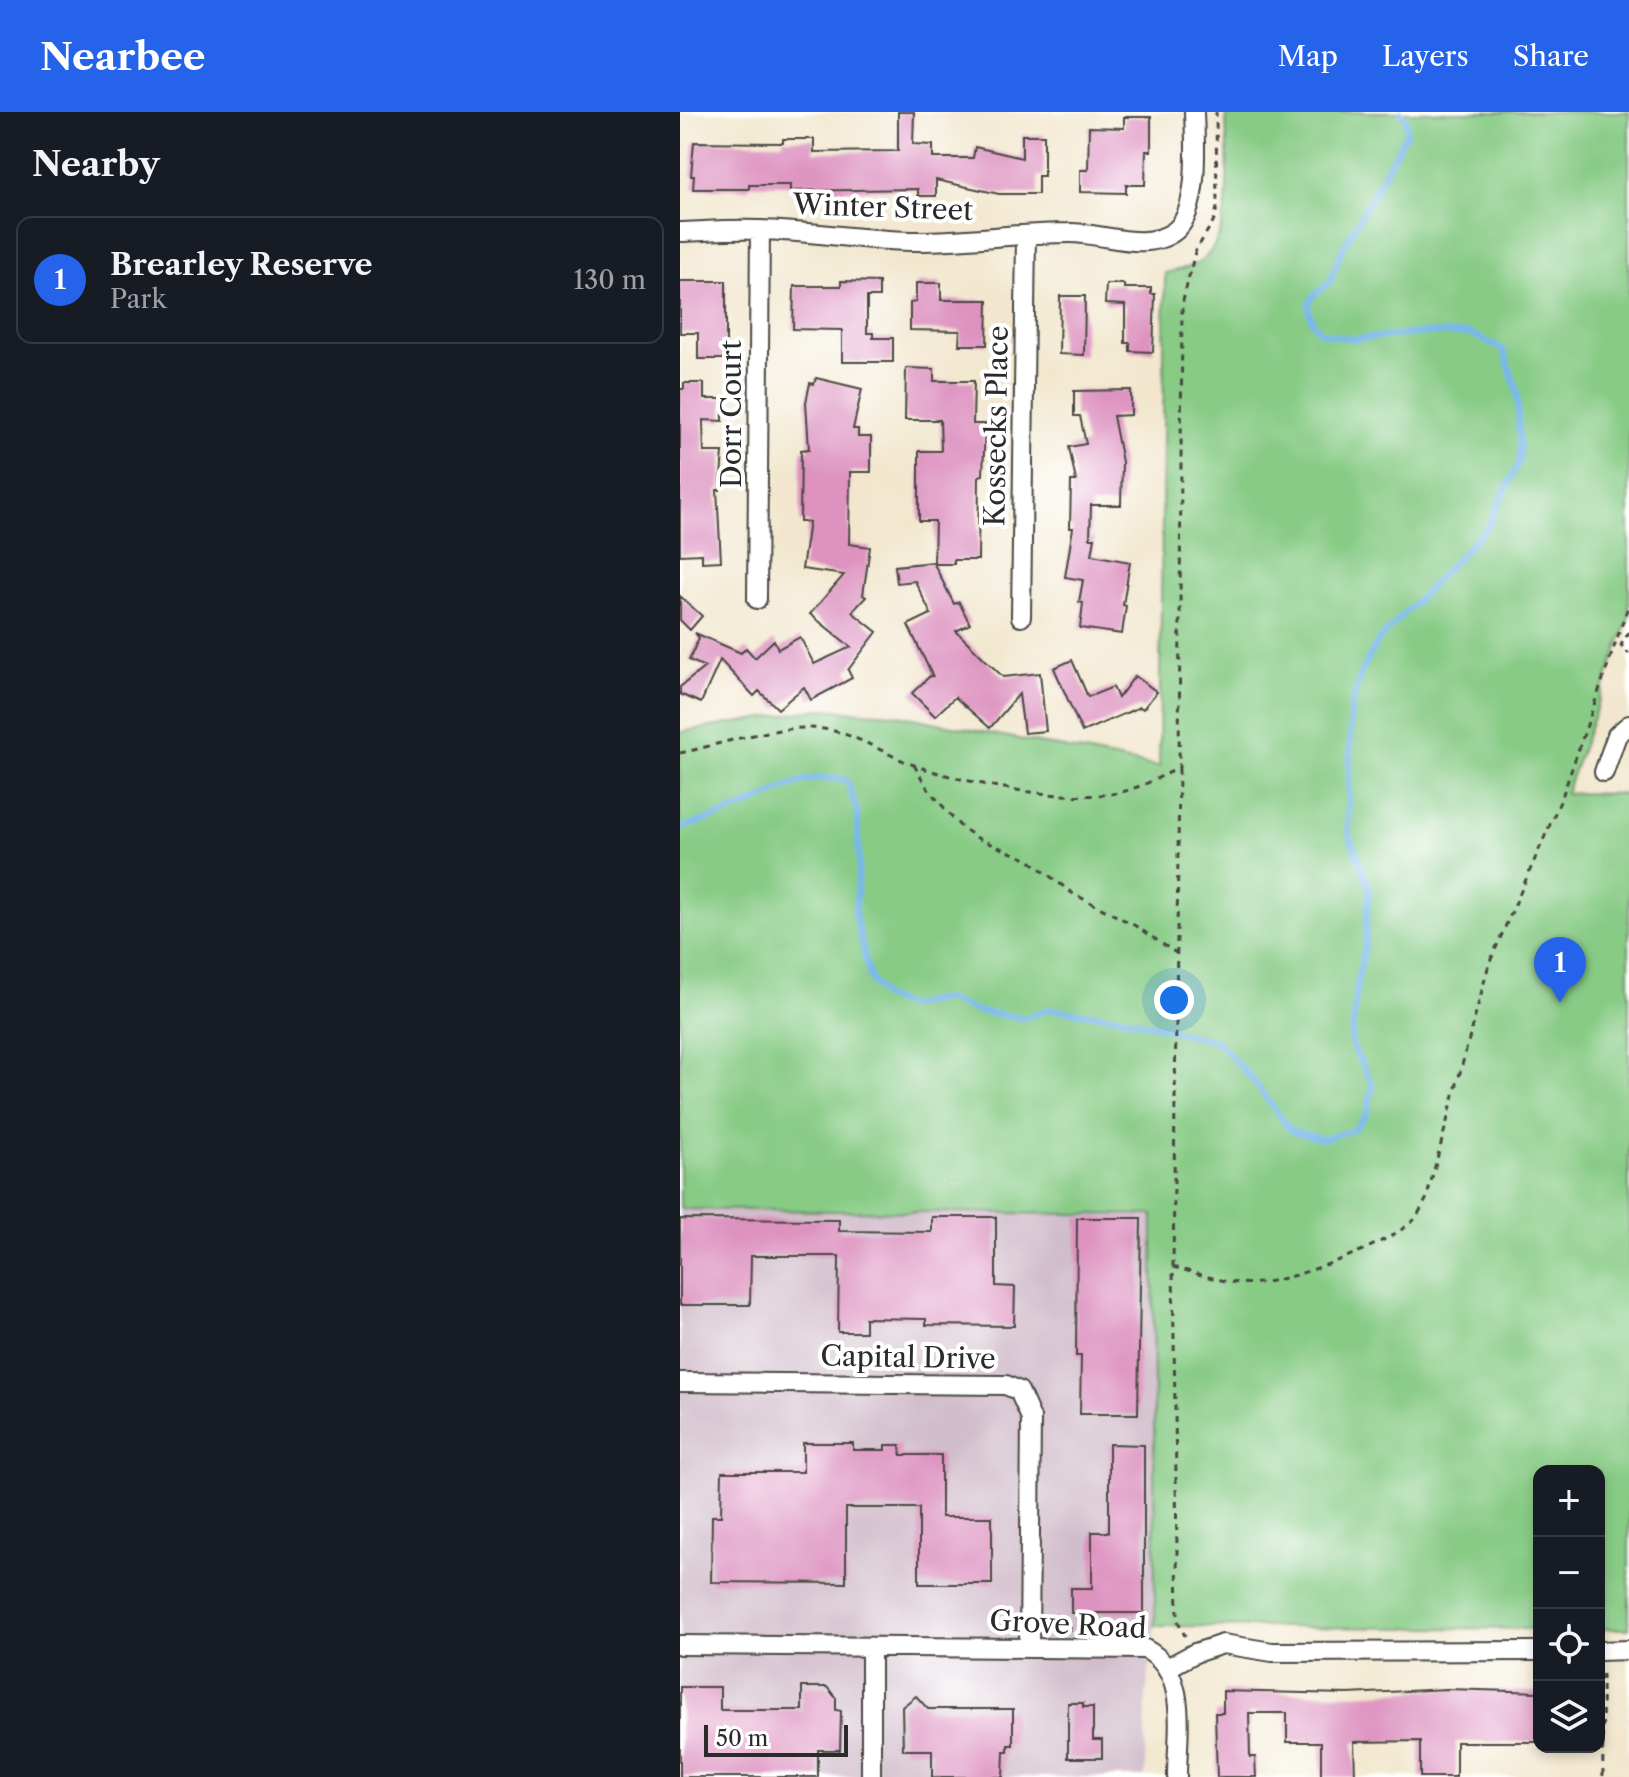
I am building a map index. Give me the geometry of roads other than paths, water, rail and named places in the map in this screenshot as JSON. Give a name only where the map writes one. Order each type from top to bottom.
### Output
[{"type":"street","name":"Winter Street","points":[[680,232],[760,230],[907,241],[1073,232],[1133,241],[1158,238],[1177,229],[1191,201],[1195,169],[1194,112]]},
{"type":"street","name":"Dorr Court","points":[[757,599],[760,230]]},
{"type":"street","name":"Kossecks Place","points":[[1021,617],[1026,235]]},
{"type":"street","points":[[1604,772],[1617,735],[1629,725]]},
{"type":"street","name":"Capital Drive","points":[[680,1382],[1006,1385],[1019,1391],[1031,1418],[1029,1648]]},
{"type":"street","name":"Grove Road","points":[[680,1645],[1145,1649],[1159,1656],[1169,1667],[1195,1653],[1223,1644],[1272,1652],[1533,1651]]},
{"type":"street","points":[[871,1647],[871,1777]]},
{"type":"street","points":[[1605,1651],[1629,1650]]},
{"type":"street","points":[[1169,1667],[1176,1685],[1177,1777]]},
{"type":"waterway","points":[[680,828],[738,809],[804,781],[847,780],[857,811],[859,862],[855,914],[870,978],[883,997],[908,1006],[944,999],[977,1011],[1023,1018],[1049,1009],[1126,1018],[1218,1042],[1256,1084],[1291,1131],[1323,1139],[1355,1129],[1367,1113],[1373,1085],[1351,1044],[1357,983],[1365,945],[1369,888],[1348,831],[1351,709],[1361,672],[1378,641],[1488,526],[1520,460],[1517,391],[1503,349],[1471,334],[1426,333],[1354,339],[1321,333],[1312,321],[1308,306],[1313,296],[1330,282],[1341,252],[1407,132],[1406,120],[1401,112]]},
{"type":"place","name":"Brearley Reserve","points":[[1560,1003]]}]
